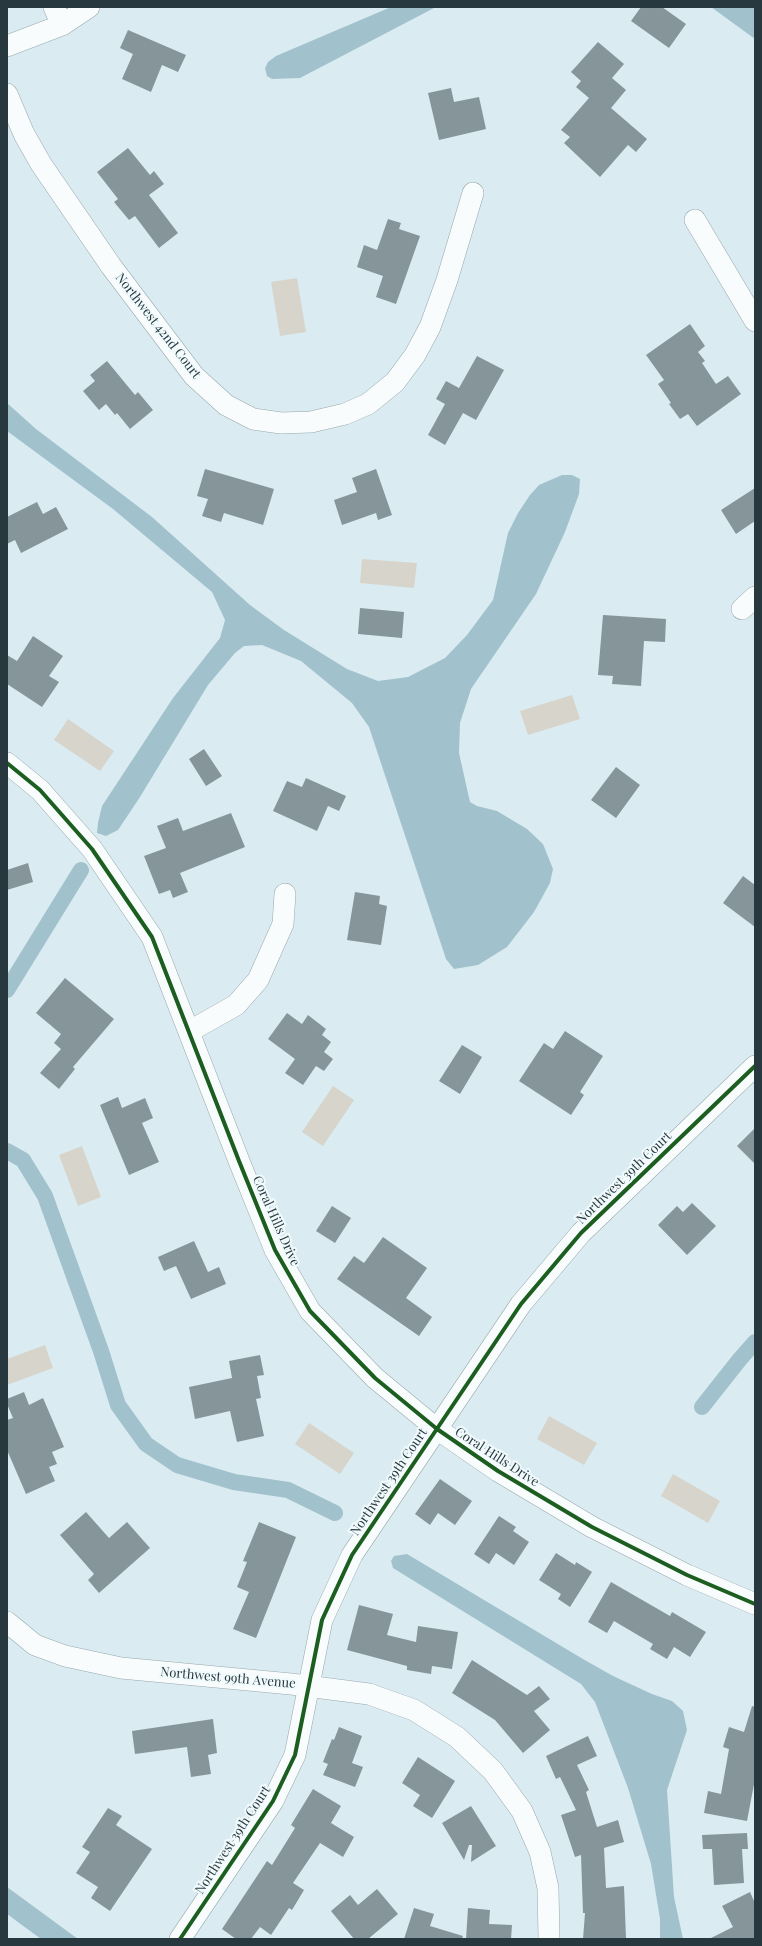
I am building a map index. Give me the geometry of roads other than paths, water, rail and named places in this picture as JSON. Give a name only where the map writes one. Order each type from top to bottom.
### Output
[{"type":"street","points":[[7,46],[58,16],[89,7]]},
{"type":"street","name":"Northwest 42nd Court","points":[[7,94],[24,134],[41,164],[111,266],[194,376],[226,405],[253,418],[280,423],[311,422],[345,414],[368,404],[395,382],[415,355],[430,327],[447,280],[473,193]]},
{"type":"street","points":[[695,220],[755,321]]},
{"type":"street","name":"Coral Hills Drive","points":[[7,763],[40,790],[92,849],[152,937],[190,1031],[239,1161],[276,1250],[310,1311],[375,1378],[437,1429],[498,1471],[592,1527],[687,1575],[755,1604]]},
{"type":"street","points":[[190,1031],[236,1005],[258,980],[283,924],[285,894]]},
{"type":"street","name":"Northwest 39th Court","points":[[180,1939],[273,1801],[295,1755],[322,1620],[352,1555],[521,1304],[581,1233],[755,1066]]},
{"type":"street","name":"Northwest 99th Avenue","points":[[7,1622],[35,1645],[65,1656],[120,1668],[308,1686],[369,1694],[414,1710],[457,1737],[493,1770],[522,1811],[540,1852],[548,1888],[549,1939]]},
{"type":"water","points":[[391,7],[436,7],[300,78],[272,79],[267,76],[265,68],[268,62],[276,56]]},
{"type":"water","points":[[711,7],[755,7],[755,39]]},
{"type":"water","points":[[7,403],[36,429],[152,517],[250,605],[284,630],[347,669],[378,681],[408,677],[445,658],[467,635],[493,600],[508,533],[518,513],[530,495],[539,485],[562,475],[572,475],[580,479],[579,494],[565,532],[536,594],[471,689],[460,723],[459,753],[470,802],[477,806],[497,811],[527,829],[543,844],[553,869],[550,883],[534,912],[507,947],[478,965],[454,969],[446,959],[369,727],[352,703],[301,661],[262,645],[244,646],[235,653],[208,685],[140,797],[118,830],[106,836],[97,833],[102,806],[173,698],[220,638],[225,620],[212,592],[113,509],[7,431]]},
{"type":"water","points":[[407,1554],[583,1659],[613,1676],[652,1694],[672,1701],[683,1711],[687,1730],[667,1790],[674,1897],[683,1939],[660,1939],[660,1919],[651,1864],[628,1788],[595,1702],[581,1684],[393,1568],[391,1561],[394,1556]]},
{"type":"water","points":[[7,1887],[78,1939],[41,1939],[7,1914]]},
{"type":"waterway","points":[[7,990],[81,870]]},
{"type":"waterway","points":[[7,1151],[23,1160],[45,1196],[101,1351],[118,1405],[146,1444],[177,1465],[234,1482],[288,1490],[335,1513]]},
{"type":"waterway","points":[[702,1407],[755,1342]]}]
